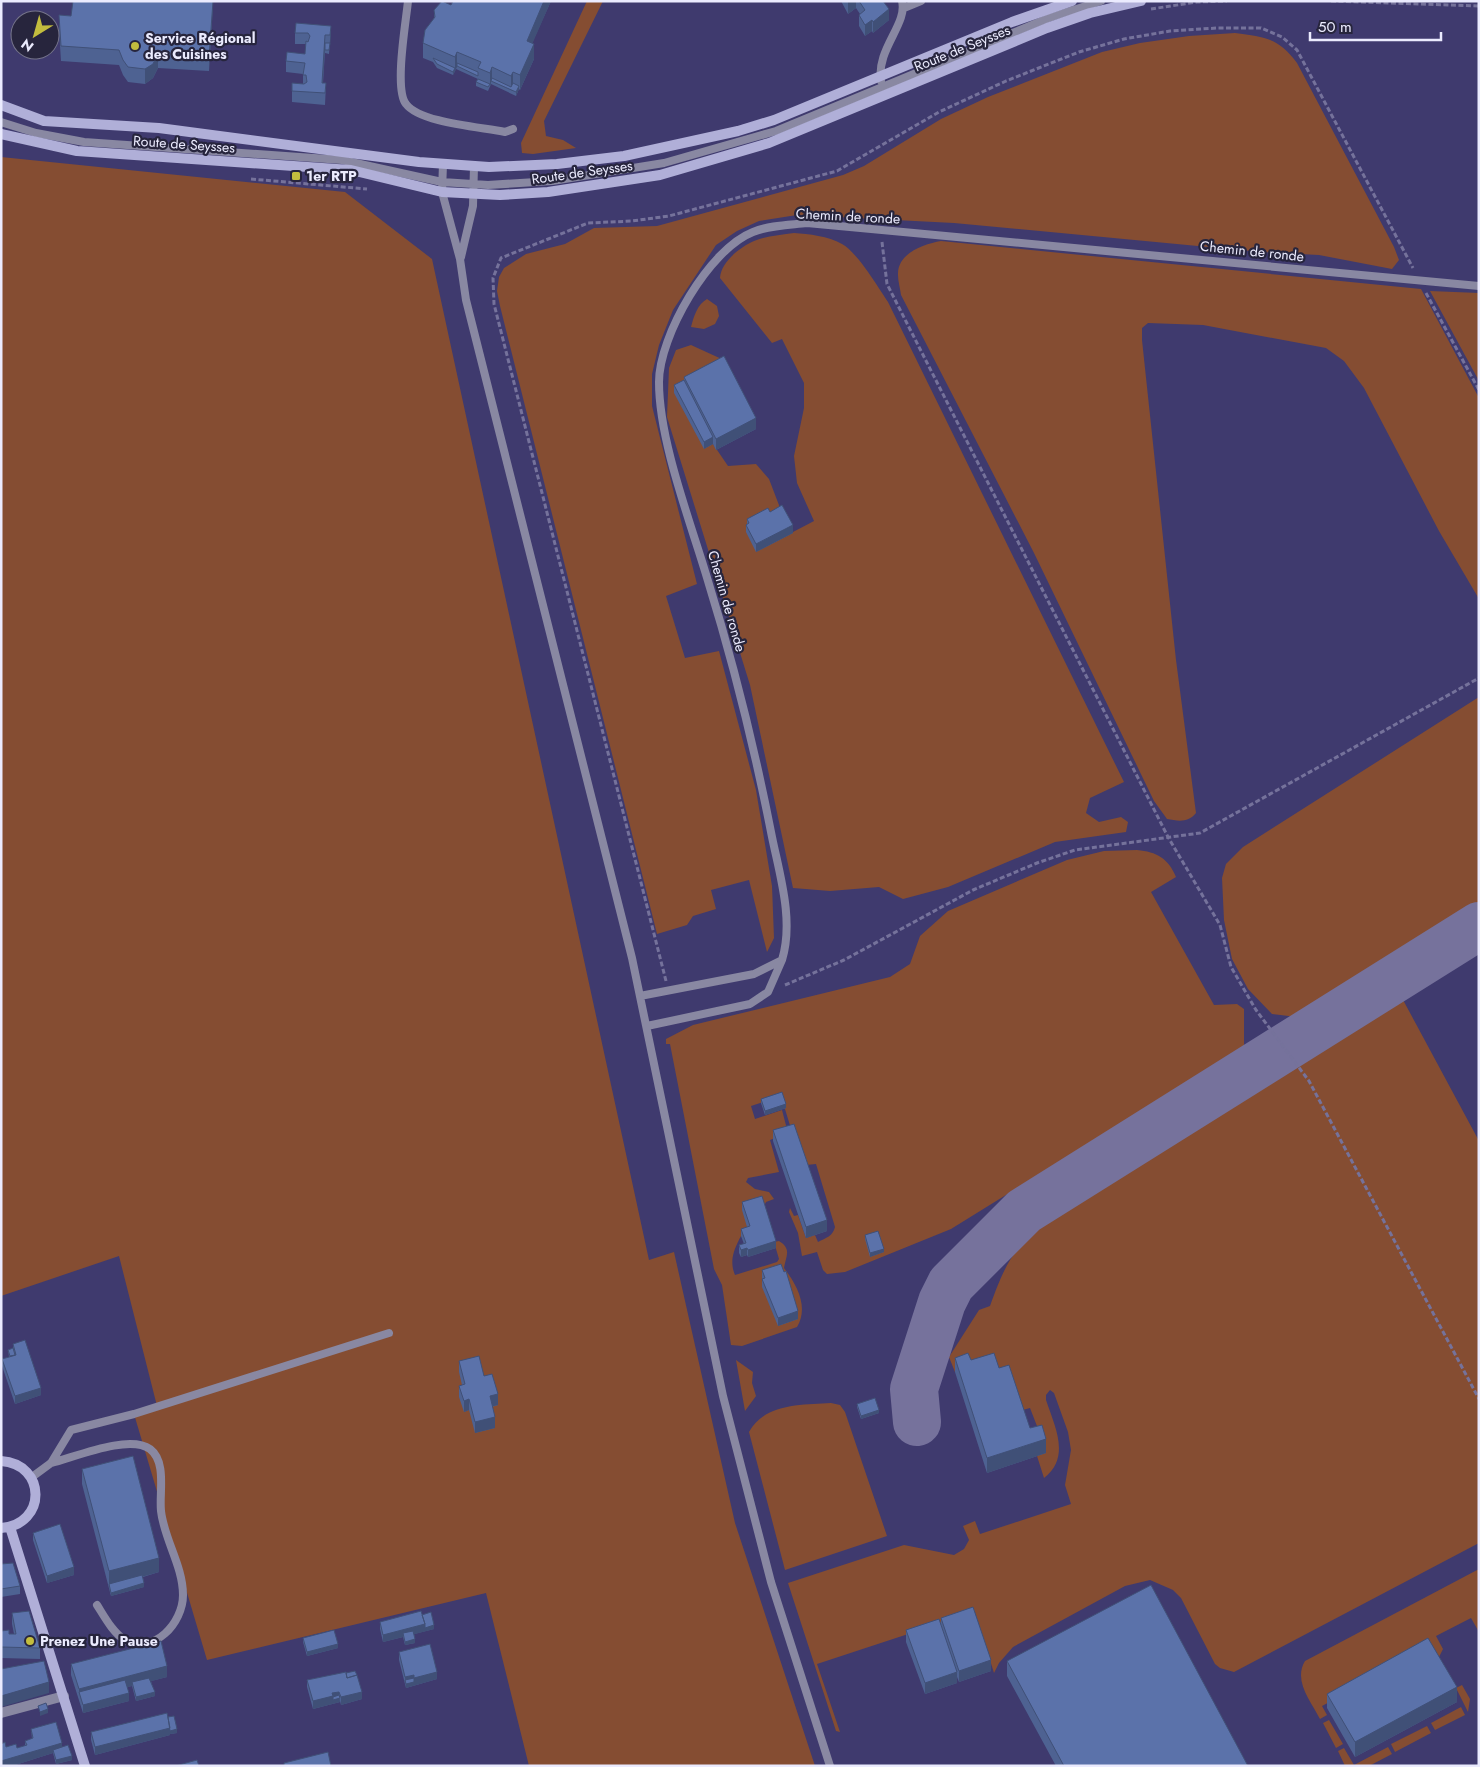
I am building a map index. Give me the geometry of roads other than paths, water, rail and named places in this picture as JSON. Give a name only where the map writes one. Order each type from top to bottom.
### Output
[{"type":"main road","name":"Route de Seysses","points":[[1,105],[44,121],[159,128],[443,164],[474,166],[557,164],[624,156],[738,130],[800,110],[880,75],[1012,22],[1072,1]]},
{"type":"main road","name":"Route de Seysses","points":[[1,134],[77,151],[351,170],[442,187],[548,192],[660,175],[770,143],[882,91],[1090,13],[1141,1]]},
{"type":"main road","points":[[1,1461],[16,1464],[32,1477],[36,1488],[36,1499],[32,1510],[26,1518],[6,1527],[64,1696],[85,1766]]},
{"type":"street","points":[[1,1713],[64,1696]]},
{"type":"lane","points":[[408,1],[400,67],[402,94],[405,104],[416,113],[438,119],[505,132],[512,129]]},
{"type":"lane","points":[[882,91],[879,68],[885,50],[899,23],[903,5],[921,1]]},
{"type":"lane","name":"Route de Seysses","points":[[474,190],[552,181],[664,163],[776,131],[882,91],[1049,18],[1101,1]]},
{"type":"lane","name":"Route de Seysses","points":[[1,122],[36,133],[84,142],[342,160],[442,187]]},
{"type":"lane","points":[[443,164],[442,187],[460,259],[466,300],[647,1026],[723,1396],[771,1582],[830,1766]]},
{"type":"lane","points":[[460,259],[474,190],[474,166]]},
{"type":"lane","name":"Chemin de ronde","points":[[647,1026],[750,1004],[768,992],[787,944],[783,894],[759,771],[730,653],[668,446],[660,402],[659,380],[664,354],[680,311],[724,250],[752,232],[769,227],[807,223],[1479,286]]},
{"type":"lane","points":[[640,996],[754,974],[782,960]]},
{"type":"lane","points":[[51,1463],[71,1430],[134,1414],[389,1334]]},
{"type":"lane","points":[[32,1477],[51,1463],[126,1443],[150,1449],[156,1455],[160,1467],[161,1511],[183,1593],[180,1611],[162,1636],[146,1644],[134,1643],[124,1639],[96,1605]]},
{"type":"place","name":"Service Régional des Cuisines","points":[[135,46]]},
{"type":"place","name":"1er RTP","points":[[296,176]]},
{"type":"place","name":"Prenez Une Pause","points":[[30,1641]]}]
